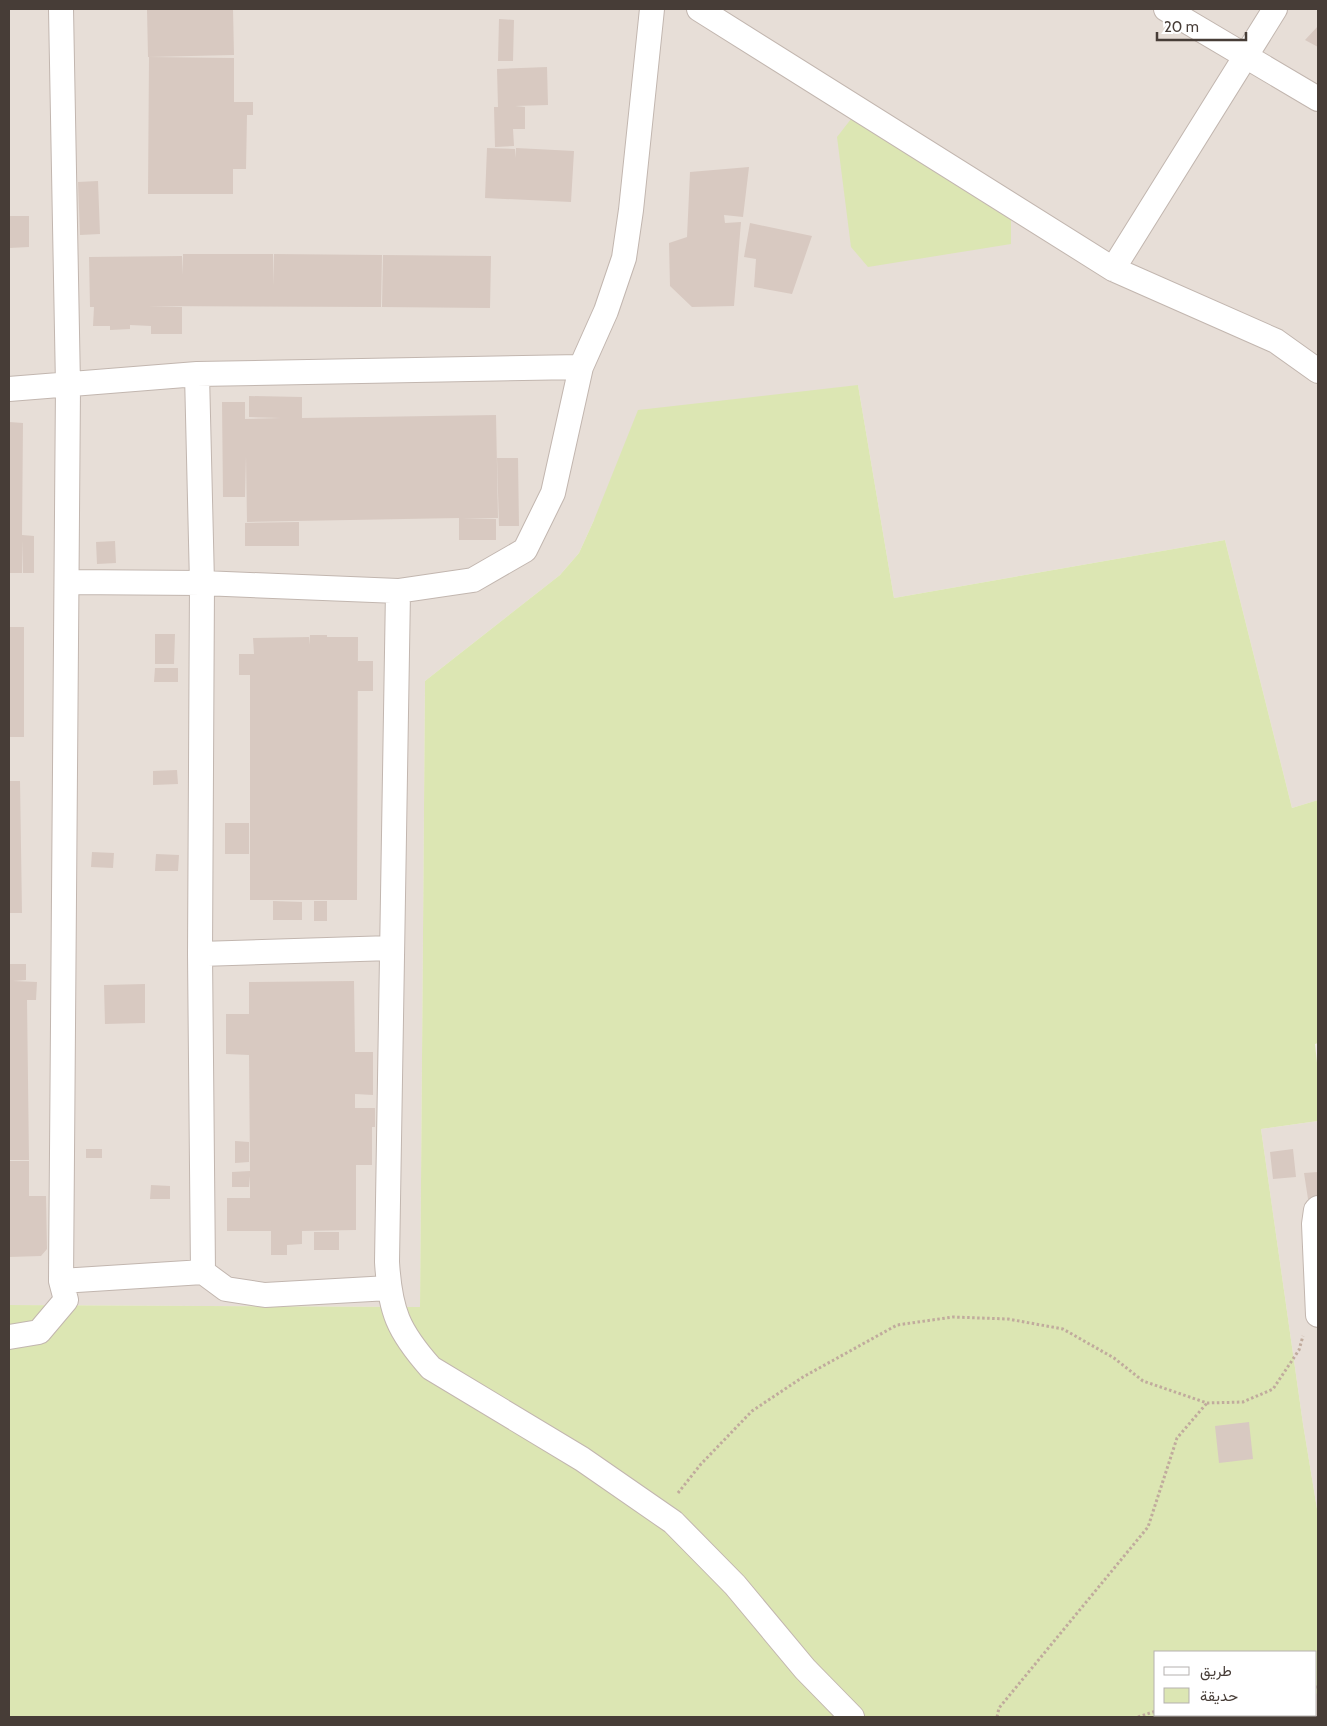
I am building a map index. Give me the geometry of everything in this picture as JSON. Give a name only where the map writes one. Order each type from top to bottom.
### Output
[{"type":"street","points":[[9,1337],[39,1332],[66,1300],[61,1281],[68,386],[61,9]]},
{"type":"street","points":[[66,582],[202,583],[398,591],[472,580],[525,550],[553,493],[581,367],[606,311],[624,258],[631,210],[652,9]]},
{"type":"street","points":[[699,9],[1113,269],[1276,341],[1318,371]]},
{"type":"street","points":[[1166,9],[1318,99]]},
{"type":"street","points":[[1113,269],[1275,9]]},
{"type":"street","points":[[9,389],[68,386],[197,374],[581,367]]},
{"type":"street","points":[[197,374],[202,583],[200,954],[203,1272]]},
{"type":"street","points":[[398,591],[387,1262],[389,1288],[398,1322],[414,1348],[431,1368],[582,1459],[673,1522],[735,1585],[805,1670],[852,1717]]},
{"type":"street","points":[[200,954],[392,948]]},
{"type":"street","points":[[1311,1323],[1314,1224],[1318,1208]]},
{"type":"street","points":[[61,1281],[203,1272],[226,1289],[265,1295],[389,1288]]},
{"type":"path","points":[[661,1514],[701,1464],[752,1411],[803,1376],[897,1325],[953,1317],[1008,1319],[1063,1329],[1114,1358],[1143,1380],[1207,1404],[1243,1402],[1273,1389],[1299,1350],[1311,1323]]},
{"type":"path","points":[[997,1717],[999,1708],[1148,1528],[1177,1438],[1207,1404]]},
{"type":"path","points":[[1138,1717],[1154,1712]]},
{"type":"shaded area","points":[[9,9],[1318,9],[1318,800],[1292,808],[1225,540],[894,598],[858,385],[594,520],[579,553],[560,575],[425,681],[420,1307],[9,1305]]},
{"type":"shaded area","points":[[1318,1121],[1318,1515],[1303,1424],[1261,1129]]},
{"type":"green space","points":[[851,119],[1011,220],[1011,244],[868,267],[851,247],[837,137]]},
{"type":"green space","points":[[858,385],[894,598],[1225,540],[1292,808],[1318,800],[1318,1043],[1315,1044],[1318,1072],[1318,1121],[1261,1129],[1303,1424],[1318,1515],[1318,1717],[9,1717],[9,1305],[420,1307],[425,681],[560,575],[579,553],[638,410]]},
{"type":"building","points":[[147,9],[233,9],[234,55],[148,57]]},
{"type":"building","points":[[499,19],[514,20],[513,61],[498,61]]},
{"type":"building","points":[[1318,26],[1318,47],[1305,40]]},
{"type":"building","points":[[149,57],[234,58],[234,102],[253,102],[253,115],[247,115],[246,169],[233,169],[233,194],[148,194]]},
{"type":"building","points":[[547,67],[548,105],[515,106],[525,107],[525,129],[513,129],[514,146],[495,147],[494,107],[498,107],[497,69]]},
{"type":"building","points":[[487,148],[515,149],[516,158],[516,148],[574,151],[571,202],[485,198]]},
{"type":"building","points":[[749,167],[743,217],[724,215],[725,223],[741,222],[734,306],[692,307],[670,286],[669,243],[687,237],[690,172]]},
{"type":"building","points":[[98,181],[100,234],[80,235],[78,182]]},
{"type":"building","points":[[9,216],[29,216],[29,247],[9,248]]},
{"type":"building","points":[[750,223],[812,236],[792,294],[754,287],[756,259],[744,257]]},
{"type":"building","points":[[183,254],[273,254],[274,286],[274,254],[382,255],[381,307],[148,306],[182,307],[182,334],[151,334],[151,326],[130,325],[130,329],[110,330],[110,326],[93,326],[94,307],[90,307],[89,257],[182,256],[183,275]]},
{"type":"building","points":[[383,255],[491,256],[490,308],[382,307]]},
{"type":"building","points":[[249,396],[302,397],[302,418],[496,415],[498,518],[462,518],[496,519],[496,540],[459,540],[459,518],[247,522],[246,456],[245,497],[223,497],[222,402],[245,402],[245,419],[281,418],[249,417]]},
{"type":"building","points":[[9,422],[23,423],[22,535],[34,536],[34,573],[23,573],[23,540],[22,573],[9,573]]},
{"type":"building","points":[[497,458],[518,458],[519,526],[499,526]]},
{"type":"building","points":[[299,522],[299,546],[245,546],[245,523]]},
{"type":"building","points":[[115,541],[116,563],[97,564],[96,542]]},
{"type":"building","points":[[9,627],[24,627],[24,737],[9,737]]},
{"type":"building","points":[[155,634],[175,634],[174,664],[155,664]]},
{"type":"building","points":[[310,635],[358,637],[357,900],[250,900],[250,675],[239,675],[239,654],[254,654],[253,638],[309,637],[309,645]]},
{"type":"building","points":[[358,661],[373,661],[373,691],[357,691]]},
{"type":"building","points":[[155,668],[178,668],[178,682],[154,682]]},
{"type":"building","points":[[177,770],[178,784],[153,785],[153,771]]},
{"type":"building","points":[[9,781],[20,781],[22,913],[9,913]]},
{"type":"building","points":[[225,823],[249,823],[249,854],[225,854]]},
{"type":"building","points":[[92,852],[114,853],[113,868],[91,867]]},
{"type":"building","points":[[156,854],[179,855],[178,871],[155,871]]},
{"type":"building","points":[[273,901],[302,902],[302,920],[273,920]]},
{"type":"building","points":[[314,901],[327,901],[327,921],[314,921]]},
{"type":"building","points":[[9,964],[26,964],[26,980],[13,981],[37,982],[36,1000],[27,1000],[29,1160],[9,1160]]},
{"type":"building","points":[[354,981],[355,1052],[373,1052],[373,1095],[355,1094],[355,1108],[375,1108],[375,1127],[372,1127],[372,1165],[356,1165],[356,1230],[302,1231],[302,1244],[287,1245],[287,1255],[271,1255],[271,1231],[227,1231],[227,1198],[250,1198],[250,1176],[249,1187],[232,1187],[232,1172],[250,1171],[249,1055],[226,1054],[226,1014],[249,1014],[249,982]]},
{"type":"building","points":[[145,984],[145,1023],[105,1024],[104,985]]},
{"type":"building","points":[[235,1141],[249,1142],[249,1162],[235,1163]]},
{"type":"building","points":[[86,1149],[102,1149],[102,1158],[86,1158]]},
{"type":"building","points":[[1293,1149],[1296,1177],[1273,1179],[1270,1152]]},
{"type":"building","points":[[9,1161],[29,1161],[29,1196],[46,1196],[47,1249],[41,1256],[9,1257]]},
{"type":"building","points":[[1318,1172],[1318,1198],[1308,1199],[1304,1173]]},
{"type":"building","points":[[151,1185],[170,1186],[170,1199],[150,1199]]},
{"type":"building","points":[[314,1232],[339,1232],[339,1250],[314,1250]]},
{"type":"building","points":[[1249,1422],[1253,1459],[1219,1463],[1215,1426]]},
{"type":"building","points":[[1317,1694],[1318,1717],[1305,1717],[1317,1716]]}]
